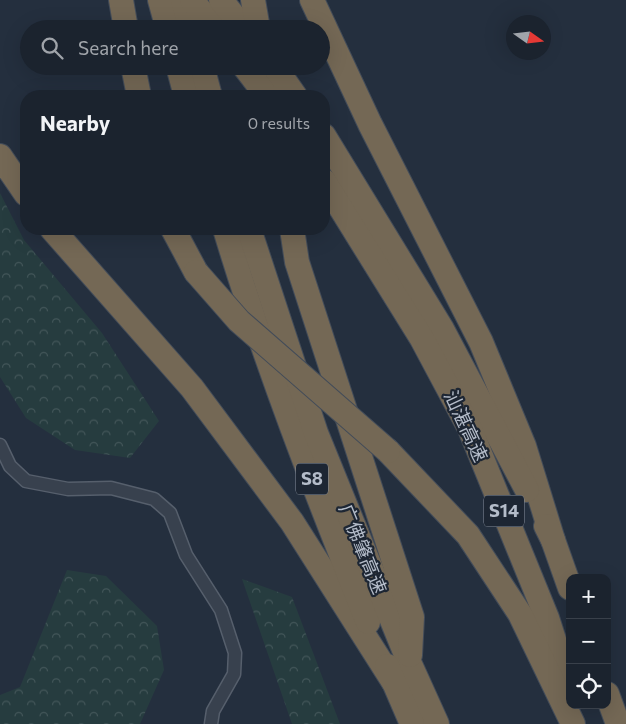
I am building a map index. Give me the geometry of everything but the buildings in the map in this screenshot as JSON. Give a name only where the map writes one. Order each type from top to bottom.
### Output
[{"type":"highway","points":[[121,0],[124,20]]},
{"type":"highway","points":[[160,0],[166,20]]},
{"type":"highway","points":[[183,0],[189,20]]},
{"type":"highway","points":[[192,0],[208,20]]},
{"type":"highway","points":[[221,0],[237,20]]},
{"type":"highway","points":[[253,0],[256,20]]},
{"type":"highway","points":[[312,0],[321,20]]},
{"type":"highway","points":[[330,38],[370,124],[481,342],[524,446],[553,540]]},
{"type":"highway","points":[[135,75],[138,90]]},
{"type":"highway","points":[[180,75],[184,90]]},
{"type":"highway","points":[[204,75],[208,90]]},
{"type":"highway","points":[[251,75],[263,90]]},
{"type":"highway","points":[[265,75],[267,90]]},
{"type":"highway","points":[[281,75],[292,90]]},
{"type":"highway","name":"汕湛高速","points":[[330,147],[432,334],[553,540],[566,577]]},
{"type":"highway","points":[[0,156],[20,185]]},
{"type":"highway","name":"汕湛高速","points":[[330,190],[432,334],[547,618],[566,677]]},
{"type":"highway","points":[[57,235],[192,388],[292,522],[393,681]]},
{"type":"highway","points":[[176,235],[196,272],[239,321],[388,451],[468,535],[520,614],[573,724]]},
{"type":"highway","name":"广佛肇高速","points":[[227,235],[293,430],[330,527],[412,724]]},
{"type":"highway","name":"广佛肇高速","points":[[251,235],[316,433],[409,662],[437,724]]},
{"type":"highway","points":[[293,235],[297,262],[412,617],[409,662]]},
{"type":"highway","points":[[611,705],[618,724]]},
{"type":"highway","points":[[576,709],[580,724]]},
{"type":"street","points":[[0,445],[10,466],[26,482],[68,489],[111,488],[154,498],[170,513],[186,555],[221,610],[235,653],[234,674],[213,711],[210,724]]},
{"type":"green space","points":[[0,193],[20,235],[102,333],[159,421],[130,458],[75,450],[26,418],[0,377]]},
{"type":"green space","points":[[67,570],[106,576],[157,626],[164,670],[140,724],[0,724],[0,695],[20,687]]},
{"type":"green space","points":[[242,579],[292,597],[340,724],[292,724]]}]
